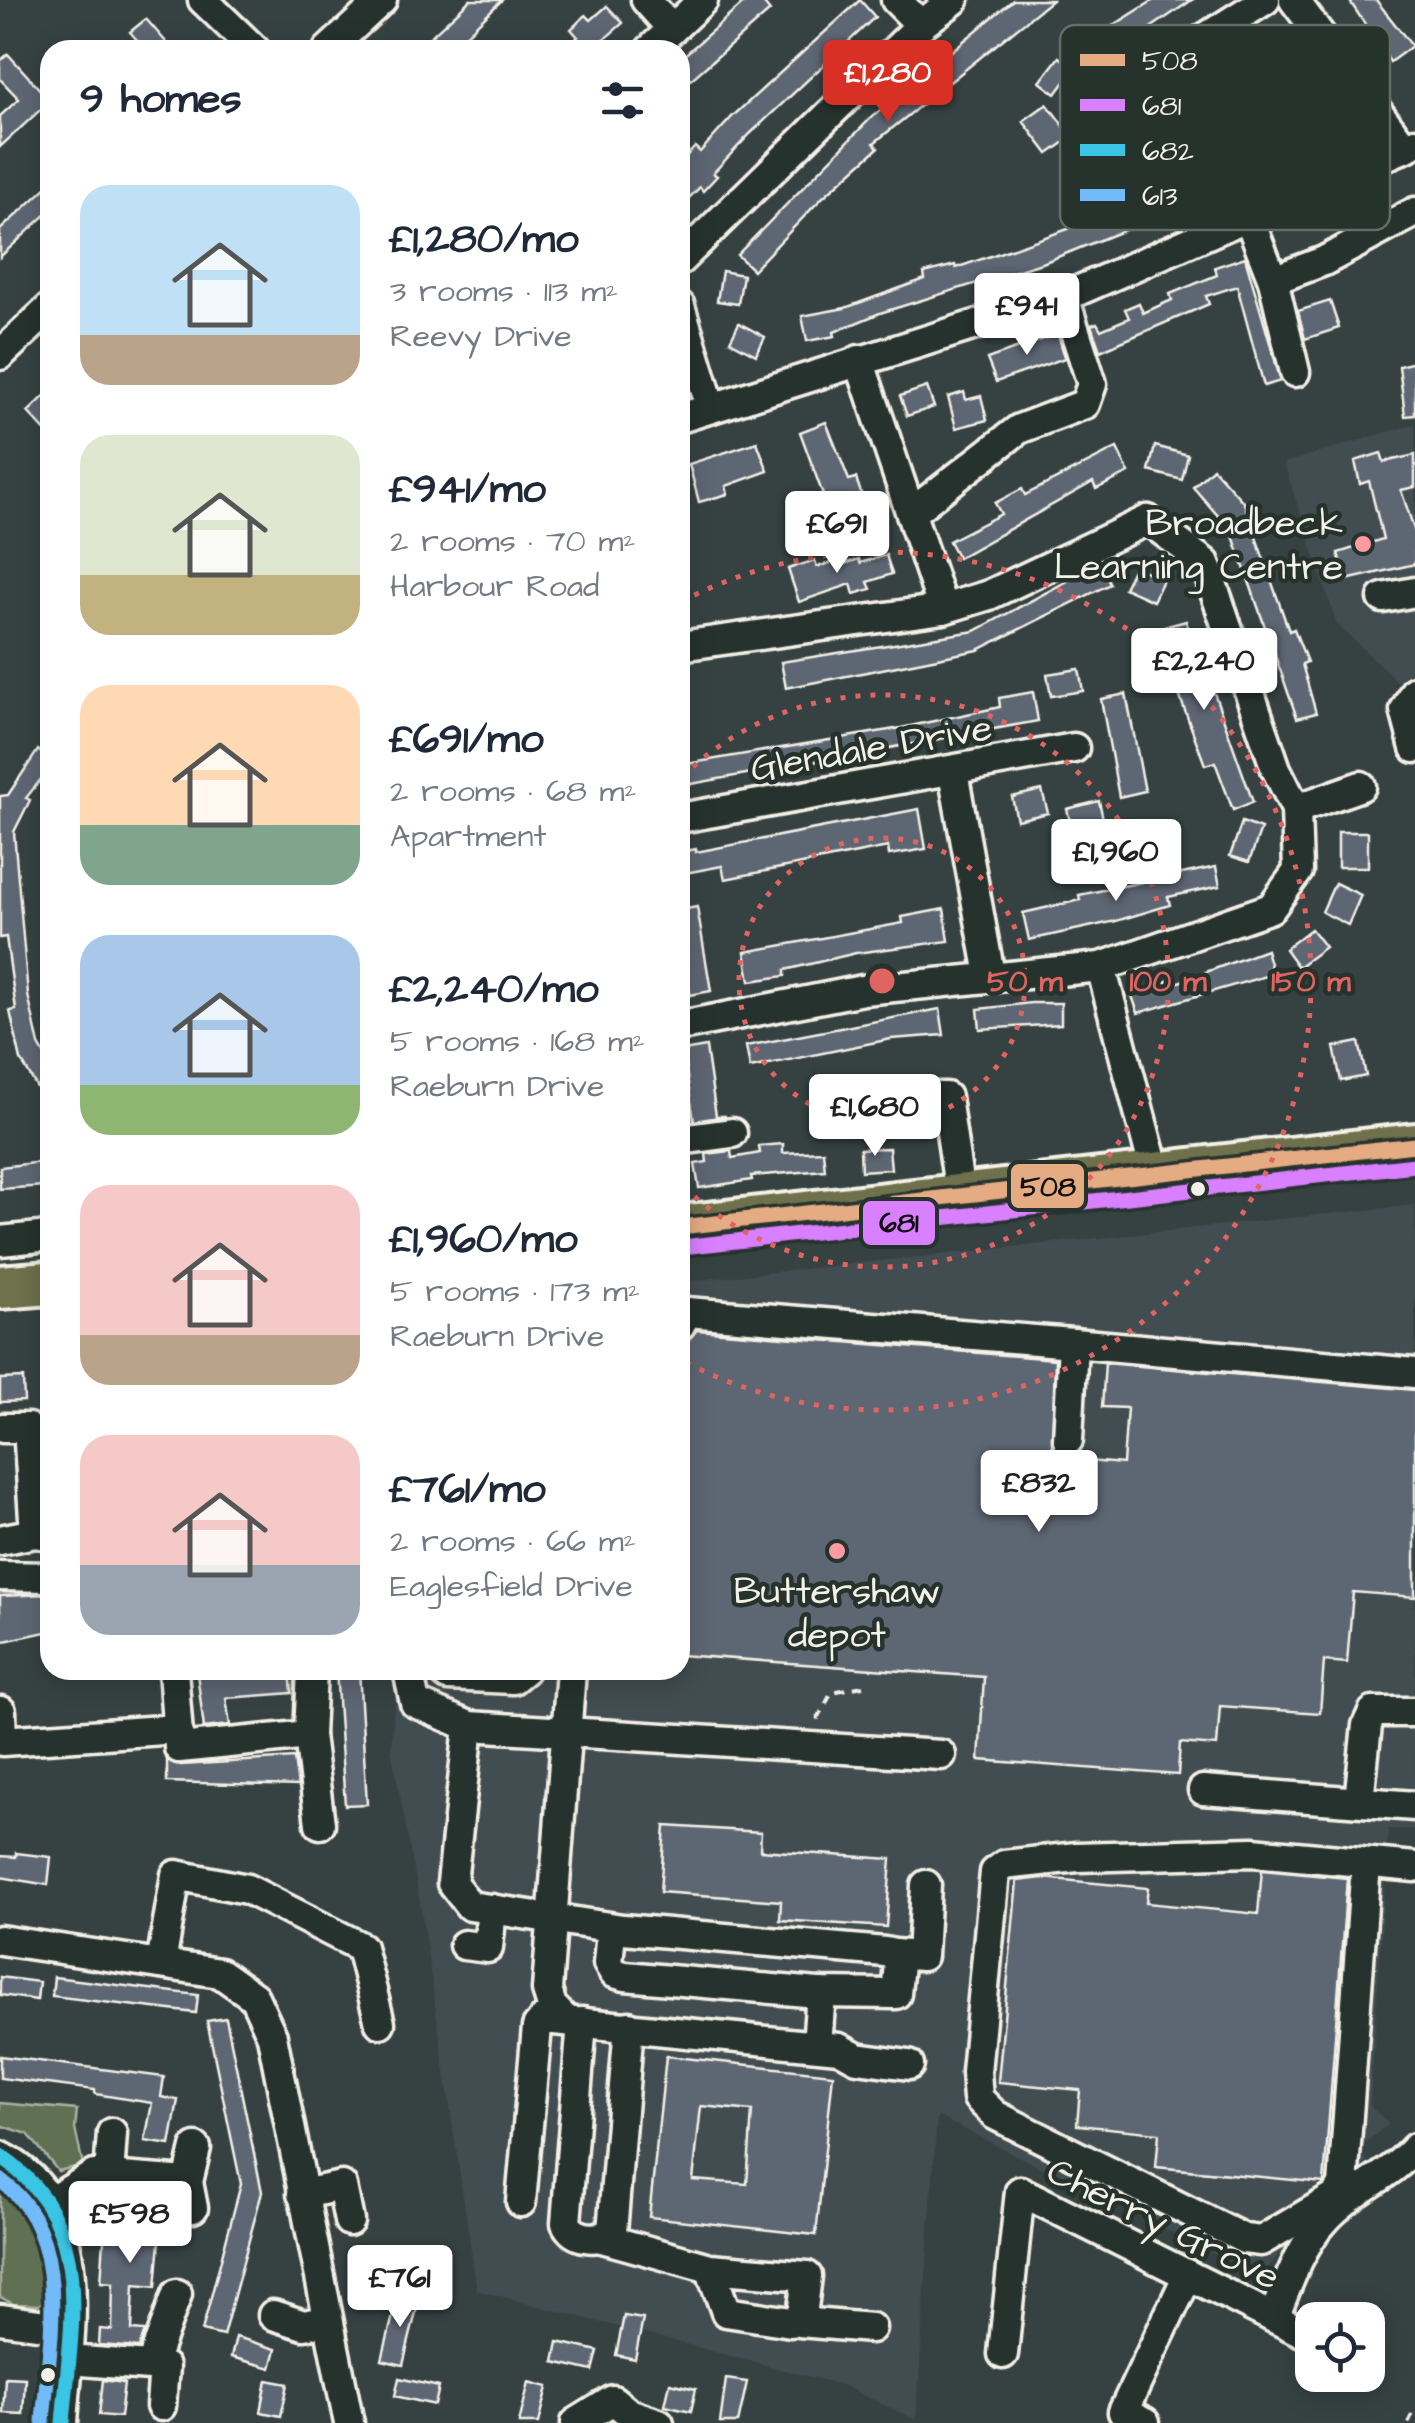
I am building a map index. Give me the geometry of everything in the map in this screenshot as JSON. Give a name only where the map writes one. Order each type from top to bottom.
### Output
[{"type":"highway","points":[[690,1217],[960,1196],[1415,1145]]},
{"type":"highway","points":[[0,1287],[40,1284]]},
{"type":"street","points":[[203,0],[245,40]]},
{"type":"street","points":[[339,40],[382,0]]},
{"type":"street","points":[[646,0],[672,29]]},
{"type":"street","points":[[660,40],[703,0]]},
{"type":"street","points":[[896,0],[921,25]]},
{"type":"street","points":[[690,250],[921,25],[954,0]]},
{"type":"street","points":[[1225,25],[1265,0]]},
{"type":"street","points":[[1294,0],[1314,25]]},
{"type":"street","points":[[1390,121],[1410,146]]},
{"type":"street","points":[[1390,225],[1415,212]]},
{"type":"street","points":[[690,415],[1064,297],[1216,230]]},
{"type":"street","points":[[1253,230],[1273,280],[1295,372]]},
{"type":"street","points":[[1273,280],[1324,261],[1382,230]]},
{"type":"street","points":[[911,513],[1018,429],[1085,404],[1092,384],[1064,297]]},
{"type":"street","points":[[0,355],[40,317]]},
{"type":"street","points":[[690,340],[710,408]]},
{"type":"street","points":[[859,360],[943,609]]},
{"type":"street","points":[[690,645],[943,609],[989,595],[1148,520],[1204,563],[1276,769],[1296,809],[1298,872],[1271,908],[1101,967],[862,990],[690,1024]]},
{"type":"street","points":[[1383,598],[1415,592]]},
{"type":"street","points":[[1415,691],[1404,710],[1415,748]]},
{"type":"street","name":"Glendale Drive","points":[[690,816],[1074,748]]},
{"type":"street","points":[[953,772],[990,975]]},
{"type":"street","points":[[1296,809],[1360,786]]},
{"type":"street","points":[[1101,967],[1156,1176]]},
{"type":"street","points":[[914,1097],[946,1097],[960,1196]]},
{"type":"street","points":[[690,1139],[732,1133]]},
{"type":"street","points":[[0,1240],[40,1237]]},
{"type":"street","points":[[690,1312],[1415,1373]]},
{"type":"street","points":[[1068,1440],[1074,1343]]},
{"type":"street","points":[[3,1428],[28,1428],[40,1519]]},
{"type":"street","points":[[0,1540],[40,1534]]},
{"type":"street","points":[[0,1576],[40,1576]]},
{"type":"street","points":[[174,1680],[178,1748],[309,1735]]},
{"type":"street","points":[[312,1680],[309,1735],[320,1824]]},
{"type":"street","points":[[410,1680],[415,1703],[469,1726],[941,1755]]},
{"type":"street","points":[[570,1680],[543,1916],[548,2000],[575,2021]]},
{"type":"street","points":[[2,1711],[2,1741],[177,1729]]},
{"type":"street","points":[[1359,1802],[1367,1725],[1373,1712],[1415,1712]]},
{"type":"street","points":[[469,1726],[452,1883],[458,1896],[470,1906],[623,1929],[922,1956],[926,1885]]},
{"type":"street","points":[[1204,1790],[1415,1806]]},
{"type":"street","points":[[1253,1852],[1391,1865],[1343,2186],[1335,2197],[1261,2241],[1244,2239],[995,2115],[978,2098],[976,2072],[995,1872],[1004,1865],[1077,1857],[1253,1852]]},
{"type":"street","points":[[161,1964],[176,1876],[248,1889],[361,1947],[380,2023]]},
{"type":"street","points":[[488,1948],[492,1909]]},
{"type":"street","points":[[623,1929],[611,1932],[608,1963],[614,1973],[625,1976],[821,1993],[896,1994],[899,1964],[894,1954]]},
{"type":"street","points":[[0,1940],[220,1973],[254,1997],[272,2036],[349,2423]]},
{"type":"street","points":[[817,2045],[821,1993]]},
{"type":"street","points":[[521,2202],[536,2027],[544,2018],[817,2045],[838,2048],[857,2058],[909,2065]]},
{"type":"street","points":[[575,2021],[566,2223],[579,2236],[602,2238],[710,2268],[808,2276],[804,2310],[798,2322]]},
{"type":"street","points":[[602,2238],[612,2232],[629,2026]]},
{"type":"street","points":[[109,2176],[112,2133]]},
{"type":"street","points":[[52,2201],[94,2175],[190,2195],[196,2148]]},
{"type":"street","points":[[1274,2318],[1302,2249],[1326,2218],[1397,2168],[1415,2148]]},
{"type":"street","points":[[0,2156],[52,2201],[65,2235],[68,2328],[62,2423]]},
{"type":"street","points":[[302,2194],[342,2186],[349,2222]]},
{"type":"street","name":"Cherry Grove","points":[[1002,2354],[1020,2190],[1295,2328]]},
{"type":"street","points":[[710,2268],[726,2312],[742,2318],[872,2328]]},
{"type":"street","points":[[1144,2423],[1123,2412],[1188,2275]]},
{"type":"street","points":[[152,2363],[178,2294]]},
{"type":"street","points":[[273,2315],[304,2325],[326,2321]]},
{"type":"street","points":[[0,2319],[68,2328]]},
{"type":"street","points":[[66,2360],[152,2363],[164,2367],[161,2406]]},
{"type":"street","points":[[576,2423],[613,2400],[629,2412],[659,2423]]},
{"type":"path","points":[[817,1720],[832,1692],[863,1686]]},
{"type":"path","points":[[1408,2423],[1415,2409]]},
{"type":"shaded area","name":"Broadbeck Learning Centre","points":[[1415,424],[1415,668],[1397,681],[1337,624],[1284,463]]},
{"type":"shaded area","points":[[1415,1205],[1415,1829],[1388,1829],[1370,2106],[1389,2124],[1358,2148],[1372,2169],[1317,2207],[1261,2277],[937,2116],[916,2420],[842,2385],[477,2290],[420,1902],[391,1748],[396,1680],[690,1680],[690,1281]]},
{"type":"green space","points":[[0,2103],[77,2110],[75,2129],[83,2165],[58,2171],[28,2134],[0,2125]]},
{"type":"green space","points":[[0,2168],[36,2209],[49,2239],[52,2293],[39,2305],[14,2304],[0,2297]]},
{"type":"building","points":[[470,0],[502,0],[460,40],[427,40]]},
{"type":"building","points":[[747,0],[761,0],[770,11],[690,80],[690,50]]},
{"type":"building","points":[[860,0],[875,17],[750,134],[713,173],[717,176],[703,191],[700,187],[690,197],[690,152],[695,147],[700,152],[733,116]]},
{"type":"building","points":[[1013,0],[1052,0],[874,143],[878,148],[822,198],[753,270],[737,255],[871,118]]},
{"type":"building","points":[[1154,0],[1192,0],[1155,25],[1114,25]]},
{"type":"building","points":[[1349,0],[1376,0],[1412,46],[1390,62],[1390,25],[1366,25]]},
{"type":"building","points":[[607,6],[623,23],[603,40],[575,40],[578,37],[571,29],[586,15],[591,20]]},
{"type":"building","points":[[146,19],[164,40],[137,40],[130,32]]},
{"type":"building","points":[[8,54],[40,90],[40,110],[0,147],[0,116],[19,99],[0,79],[0,61]]},
{"type":"building","points":[[1060,58],[1060,89],[1056,94],[1040,82]]},
{"type":"building","points":[[1047,104],[1060,121],[1060,146],[1048,154],[1023,121]]},
{"type":"building","points":[[40,193],[40,220],[0,257],[0,230]]},
{"type":"building","points":[[1065,230],[1125,230],[1045,262],[880,313],[834,332],[835,336],[807,341],[802,316],[845,308],[925,279],[924,273],[955,265],[956,268]]},
{"type":"building","points":[[1245,257],[1281,381],[1264,386],[1237,286],[1206,296],[1209,304],[1100,351],[1091,325],[1097,323],[1101,330],[1129,318],[1125,309],[1139,303],[1143,313],[1172,300],[1170,294],[1217,275],[1215,267]]},
{"type":"building","points":[[722,271],[743,275],[738,304],[717,301]]},
{"type":"building","points":[[1330,301],[1339,328],[1305,339],[1298,311]]},
{"type":"building","points":[[739,323],[765,337],[756,355],[730,341]]},
{"type":"building","points":[[1058,334],[1065,358],[996,382],[987,359]]},
{"type":"building","points":[[1415,362],[1415,415],[1405,416],[1399,366]]},
{"type":"building","points":[[927,387],[934,407],[907,416],[900,396]]},
{"type":"building","points":[[964,392],[966,400],[981,396],[987,420],[956,428],[948,397]]},
{"type":"building","points":[[40,401],[40,425],[28,412]]},
{"type":"building","points":[[826,422],[849,480],[856,478],[868,514],[834,525],[800,432]]},
{"type":"building","points":[[757,442],[768,471],[726,486],[728,494],[699,502],[690,464]]},
{"type":"building","points":[[1155,446],[1188,455],[1182,480],[1149,471]]},
{"type":"building","points":[[1117,448],[1129,473],[1096,489],[1093,482],[958,558],[949,541],[1001,514],[995,503],[1022,489],[1025,495]]},
{"type":"building","points":[[1381,453],[1384,462],[1415,455],[1415,487],[1401,490],[1415,532],[1415,564],[1346,580],[1338,553],[1383,539],[1369,481],[1360,484],[1355,461]]},
{"type":"building","points":[[1213,468],[1244,503],[1289,631],[1294,629],[1307,662],[1302,664],[1316,713],[1297,718],[1225,513],[1220,518],[1193,487]]},
{"type":"building","points":[[886,555],[892,574],[868,582],[871,589],[854,594],[851,584],[799,602],[788,569],[815,560],[817,567],[840,560],[841,565],[859,559],[860,563]]},
{"type":"building","points":[[1099,564],[1110,584],[978,650],[786,688],[781,662],[975,631]]},
{"type":"building","points":[[1135,566],[1163,580],[1153,601],[1124,588]]},
{"type":"building","points":[[1186,621],[1200,672],[1206,670],[1253,802],[1233,810],[1215,762],[1205,765],[1174,681],[1160,628]]},
{"type":"building","points":[[1079,669],[1083,691],[1051,696],[1047,674]]},
{"type":"building","points":[[1033,692],[1038,721],[690,784],[690,763],[901,728],[1000,707],[999,698]]},
{"type":"building","points":[[1126,694],[1145,791],[1119,797],[1101,699]]},
{"type":"building","points":[[38,750],[40,780],[26,798],[30,800],[14,832],[28,995],[40,1047],[39,1091],[21,1060],[10,1011],[16,1010],[6,937],[0,938],[0,796],[8,795]]},
{"type":"building","points":[[1042,790],[1048,813],[1017,820],[1012,797]]},
{"type":"building","points":[[1099,801],[1104,823],[1072,830],[1067,809]]},
{"type":"building","points":[[919,809],[926,849],[889,855],[888,847],[725,879],[722,866],[690,872],[690,850]]},
{"type":"building","points":[[1242,822],[1261,829],[1249,862],[1230,856]]},
{"type":"building","points":[[1338,832],[1368,832],[1368,867],[1338,867]]},
{"type":"building","points":[[1216,867],[1220,886],[1168,897],[1170,905],[1116,921],[1029,940],[1023,913],[1080,900],[1079,895]]},
{"type":"building","points":[[1335,883],[1361,895],[1348,925],[1322,912]]},
{"type":"building","points":[[697,907],[711,991],[690,995],[690,908]]},
{"type":"building","points":[[944,909],[949,941],[856,953],[785,970],[785,976],[750,981],[745,952],[903,923],[902,917]]},
{"type":"building","points":[[1311,929],[1325,947],[1298,967],[1285,949]]},
{"type":"building","points":[[1266,950],[1273,974],[1138,1013],[1131,993],[1167,981],[1168,986]]},
{"type":"building","points":[[1061,1003],[1061,1024],[980,1029],[978,1009]]},
{"type":"building","points":[[940,1009],[944,1035],[891,1039],[750,1068],[746,1046]]},
{"type":"building","points":[[1359,1042],[1366,1076],[1341,1081],[1334,1047]]},
{"type":"building","points":[[706,1047],[716,1116],[726,1116],[694,1121],[690,1050]]},
{"type":"building","points":[[878,1082],[882,1103],[897,1101],[908,1116],[866,1122],[861,1085]]},
{"type":"building","points":[[783,1144],[783,1153],[823,1151],[825,1170],[751,1176],[752,1180],[699,1188],[695,1164],[707,1162],[706,1154],[731,1151],[732,1158],[760,1153],[759,1146]]},
{"type":"building","points":[[889,1148],[891,1169],[861,1171],[860,1149]]},
{"type":"building","points":[[40,1162],[40,1186],[0,1189],[0,1167]]},
{"type":"building","points":[[697,1330],[1055,1359],[1052,1458],[1123,1464],[1127,1408],[1102,1407],[1105,1363],[1415,1390],[1415,1597],[1353,1592],[1347,1663],[1324,1661],[1320,1713],[1220,1706],[1217,1746],[1180,1743],[1178,1775],[979,1760],[984,1677],[690,1656],[690,1338]]},
{"type":"building","points":[[23,1378],[24,1401],[0,1402],[0,1379]]},
{"type":"building","points":[[40,1594],[40,1633],[0,1642],[0,1596]]},
{"type":"building","points":[[198,1680],[291,1680],[292,1693],[226,1698],[230,1725],[204,1728]]},
{"type":"building","points":[[337,1680],[360,1680],[367,1804],[345,1805]]},
{"type":"building","points":[[294,1758],[298,1786],[167,1782],[167,1760],[181,1765]]},
{"type":"building","points":[[665,1826],[761,1832],[760,1850],[891,1859],[886,1927],[780,1920],[781,1901],[660,1892]]},
{"type":"building","points":[[16,1853],[51,1857],[48,1885],[0,1877],[0,1856],[16,1857]]},
{"type":"building","points":[[1262,1870],[1347,1878],[1324,2183],[1156,2167],[1159,2133],[1077,2125],[1080,2090],[998,2082],[1017,1881],[1043,1878],[1148,1888],[1146,1903],[1258,1914]]},
{"type":"building","points":[[0,1977],[39,1982],[37,2000],[0,1995]]},
{"type":"building","points":[[54,1977],[198,1995],[196,2013],[52,1996]]},
{"type":"building","points":[[226,2018],[262,2192],[223,2336],[202,2331],[241,2184],[207,2021]]},
{"type":"building","points":[[0,2056],[164,2077],[161,2097],[178,2100],[170,2145],[145,2141],[152,2103],[95,2094],[95,2090],[0,2078]]},
{"type":"building","points":[[666,2056],[833,2074],[816,2235],[649,2217]],"holes":[[[701,2106],[752,2111],[747,2184],[693,2180]]]},
{"type":"building","points":[[128,2203],[163,2206],[156,2287],[134,2285],[132,2330],[145,2331],[139,2348],[99,2345],[100,2329],[112,2330],[113,2283],[101,2282],[106,2211],[128,2213]]},
{"type":"building","points":[[398,2295],[419,2300],[403,2365],[382,2360]]},
{"type":"building","points":[[624,2316],[643,2319],[635,2359],[616,2355]]},
{"type":"building","points":[[236,2337],[276,2349],[271,2368],[231,2357]]},
{"type":"building","points":[[558,2342],[598,2351],[593,2371],[554,2362]]},
{"type":"building","points":[[5,2377],[25,2378],[23,2414],[3,2413]]},
{"type":"building","points":[[399,2378],[439,2387],[435,2405],[395,2396]]},
{"type":"building","points":[[726,2379],[747,2382],[738,2423],[720,2423]]},
{"type":"building","points":[[103,2380],[124,2383],[120,2417],[99,2415]]},
{"type":"building","points":[[267,2380],[288,2384],[281,2416],[261,2412]]},
{"type":"building","points":[[529,2382],[548,2387],[539,2423],[519,2423]]},
{"type":"building","points":[[670,2383],[696,2389],[691,2411],[665,2405]]},
{"type":"transit line","name":"508","points":[[690,1226],[1415,1145]]},
{"type":"transit line","name":"681","points":[[690,1246],[1415,1165]]},
{"type":"transit line","name":"682","points":[[0,2156],[31,2182],[51,2211],[64,2243],[72,2311],[63,2423]]},
{"type":"transit line","name":"613","points":[[0,2180],[23,2202],[39,2229],[48,2259],[52,2325],[43,2421]]},
{"type":"place","name":"Broadbeck Learning Centre","points":[[1363,544]]},
{"type":"place","name":"Buttershaw depot","points":[[837,1551]]}]
